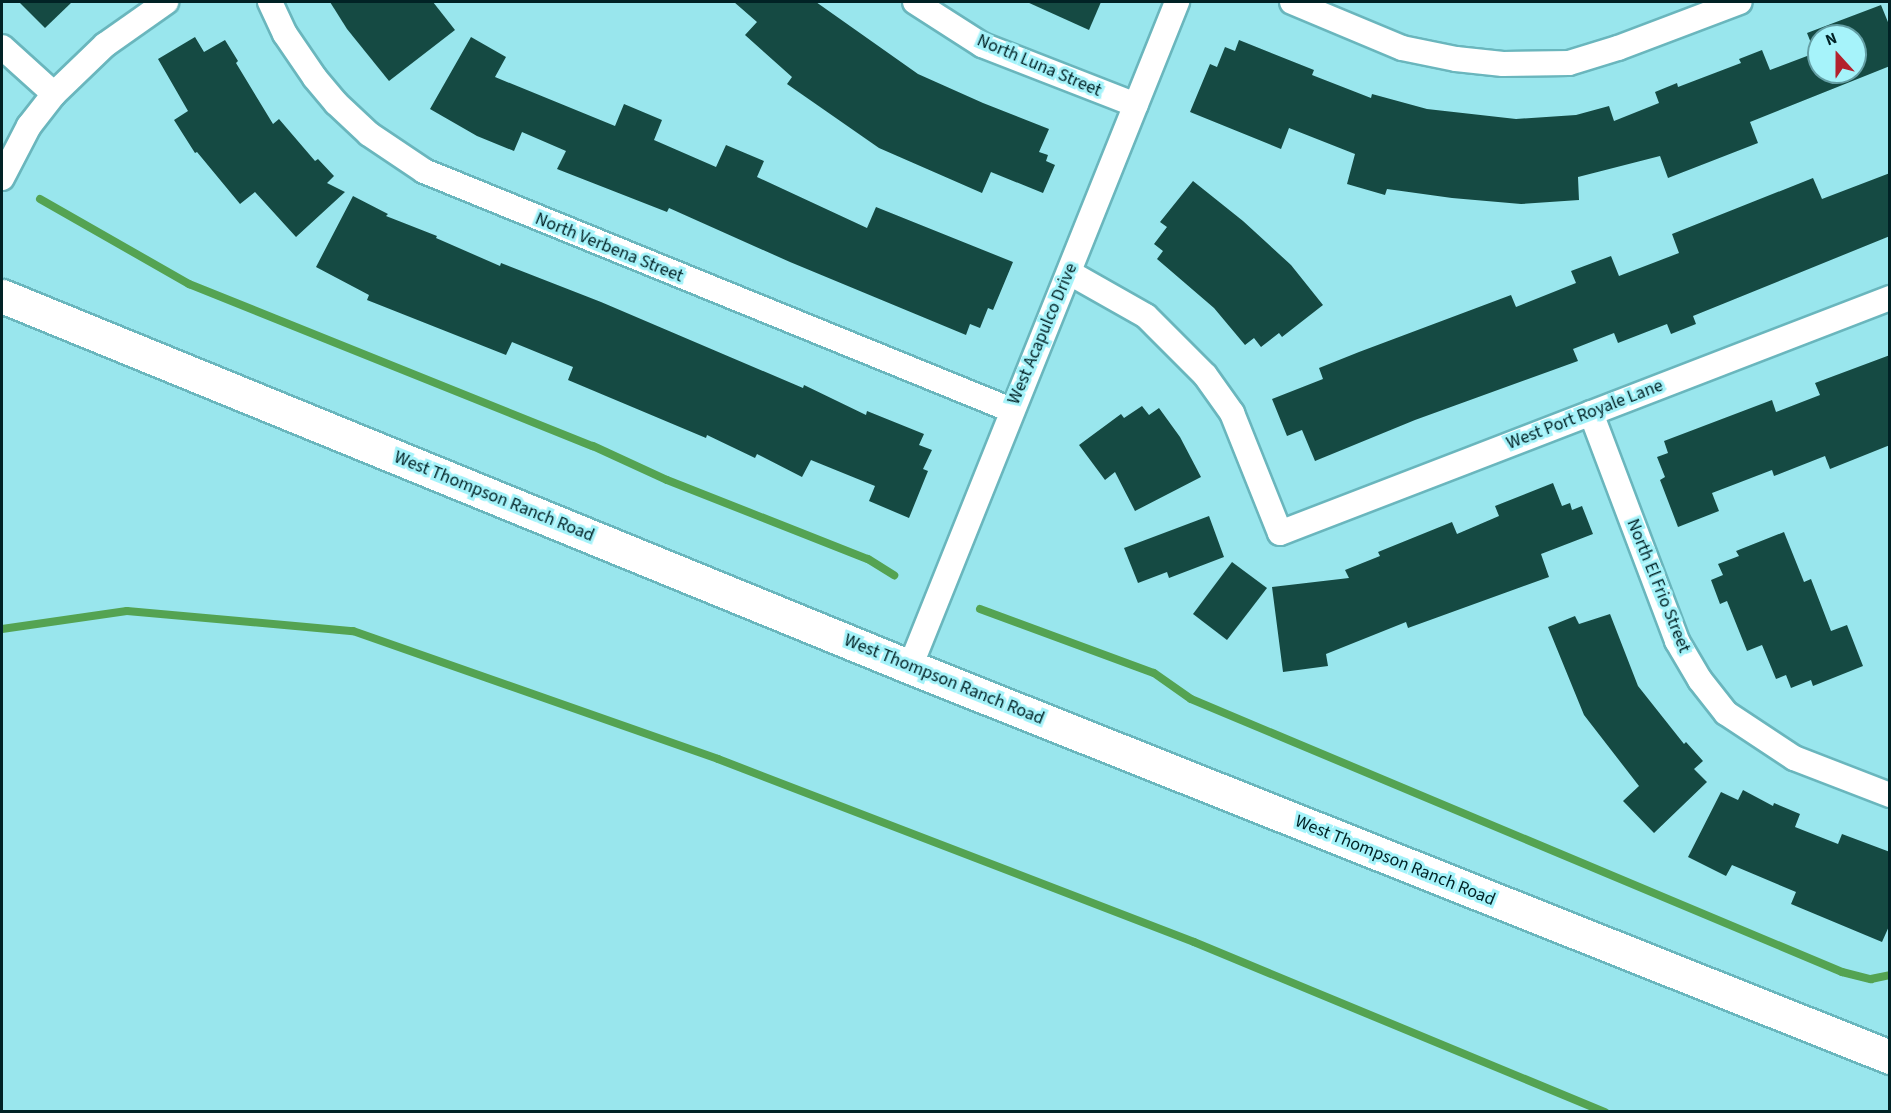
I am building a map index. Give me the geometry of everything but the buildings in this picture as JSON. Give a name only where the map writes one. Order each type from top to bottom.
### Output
[{"type":"main road","name":"West Thompson Ranch Road","points":[[2,296],[910,667],[1890,1057]]},
{"type":"street","points":[[2,178],[29,126],[54,94],[105,45],[166,2]]},
{"type":"street","name":"North Verbena Street","points":[[270,2],[285,34],[315,78],[336,103],[369,134],[424,171],[1011,411]]},
{"type":"street","name":"North Luna Street","points":[[915,2],[982,45],[1136,105]]},
{"type":"street","name":"West Acapulco Drive","points":[[910,667],[1177,2]]},
{"type":"street","points":[[1292,2],[1402,48],[1456,59],[1503,64],[1569,63],[1618,48],[1740,2]]},
{"type":"street","points":[[2,47],[54,94]]},
{"type":"street","name":"West Port Royale Lane","points":[[1070,273],[1146,316],[1204,375],[1232,413],[1280,533],[1890,298]]},
{"type":"street","name":"North El Frio Street","points":[[1591,413],[1677,641],[1707,689],[1726,713],[1794,758],[1890,795]]},
{"type":"waterway","points":[[40,199],[189,284],[593,446],[667,480],[868,559],[894,575]]},
{"type":"waterway","points":[[980,609],[1154,673],[1191,699],[1842,972],[1871,979],[1890,975]]},
{"type":"waterway","points":[[2,629],[127,611],[353,631],[718,759],[1194,942],[1605,1112]]}]
